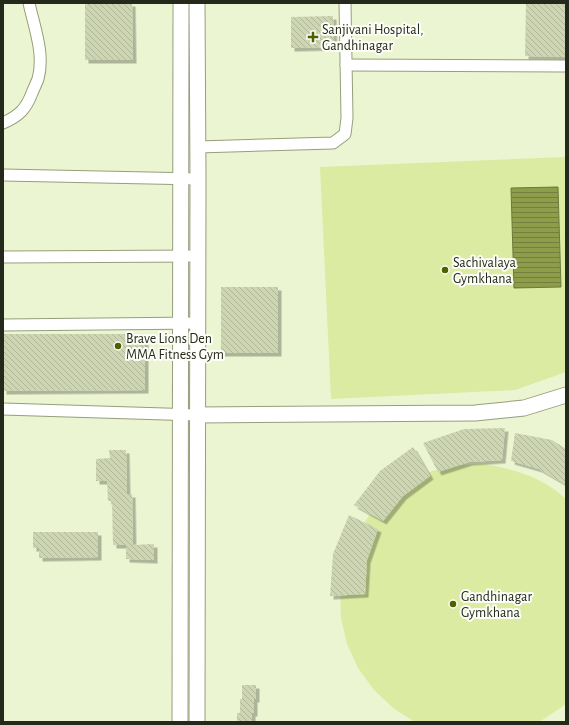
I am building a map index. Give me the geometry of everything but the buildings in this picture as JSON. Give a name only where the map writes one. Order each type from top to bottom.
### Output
[{"type":"street","points":[[3,123],[20,114],[28,103],[38,78],[40,63],[39,48],[29,3]]},
{"type":"street","points":[[180,722],[181,3]]},
{"type":"street","points":[[197,3],[197,722]]},
{"type":"street","points":[[198,147],[333,143],[345,134],[347,118],[345,3]]},
{"type":"street","points":[[346,65],[566,66]]},
{"type":"street","points":[[3,175],[198,179]]},
{"type":"street","points":[[3,257],[198,256]]},
{"type":"street","points":[[3,325],[198,323]]},
{"type":"street","points":[[3,410],[180,416],[475,413],[524,408],[566,395]]},
{"type":"shaded area","name":"Sachivalaya Gymkhana","points":[[566,157],[566,372],[515,390],[331,399],[320,167]]},
{"type":"shaded area","points":[[558,187],[561,287],[514,288],[511,188]]},
{"type":"shaded area","name":"Gandhinagar Gymkhana","points":[[485,464],[518,472],[538,480],[557,491],[566,499],[566,704],[538,722],[415,722],[393,708],[374,690],[358,668],[347,644],[341,618],[340,591],[354,540],[368,517],[386,497],[408,482],[432,471],[458,465]]},
{"type":"place","name":"Sanjivani Hospital, Gandhinagar","points":[[313,37]]},
{"type":"place","name":"Sachivalaya Gymkhana","points":[[445,270]]},
{"type":"place","name":"Brave Lions Den MMA Fitness Gym","points":[[118,346]]},
{"type":"place","name":"Gandhinagar Gymkhana","points":[[453,604]]}]
